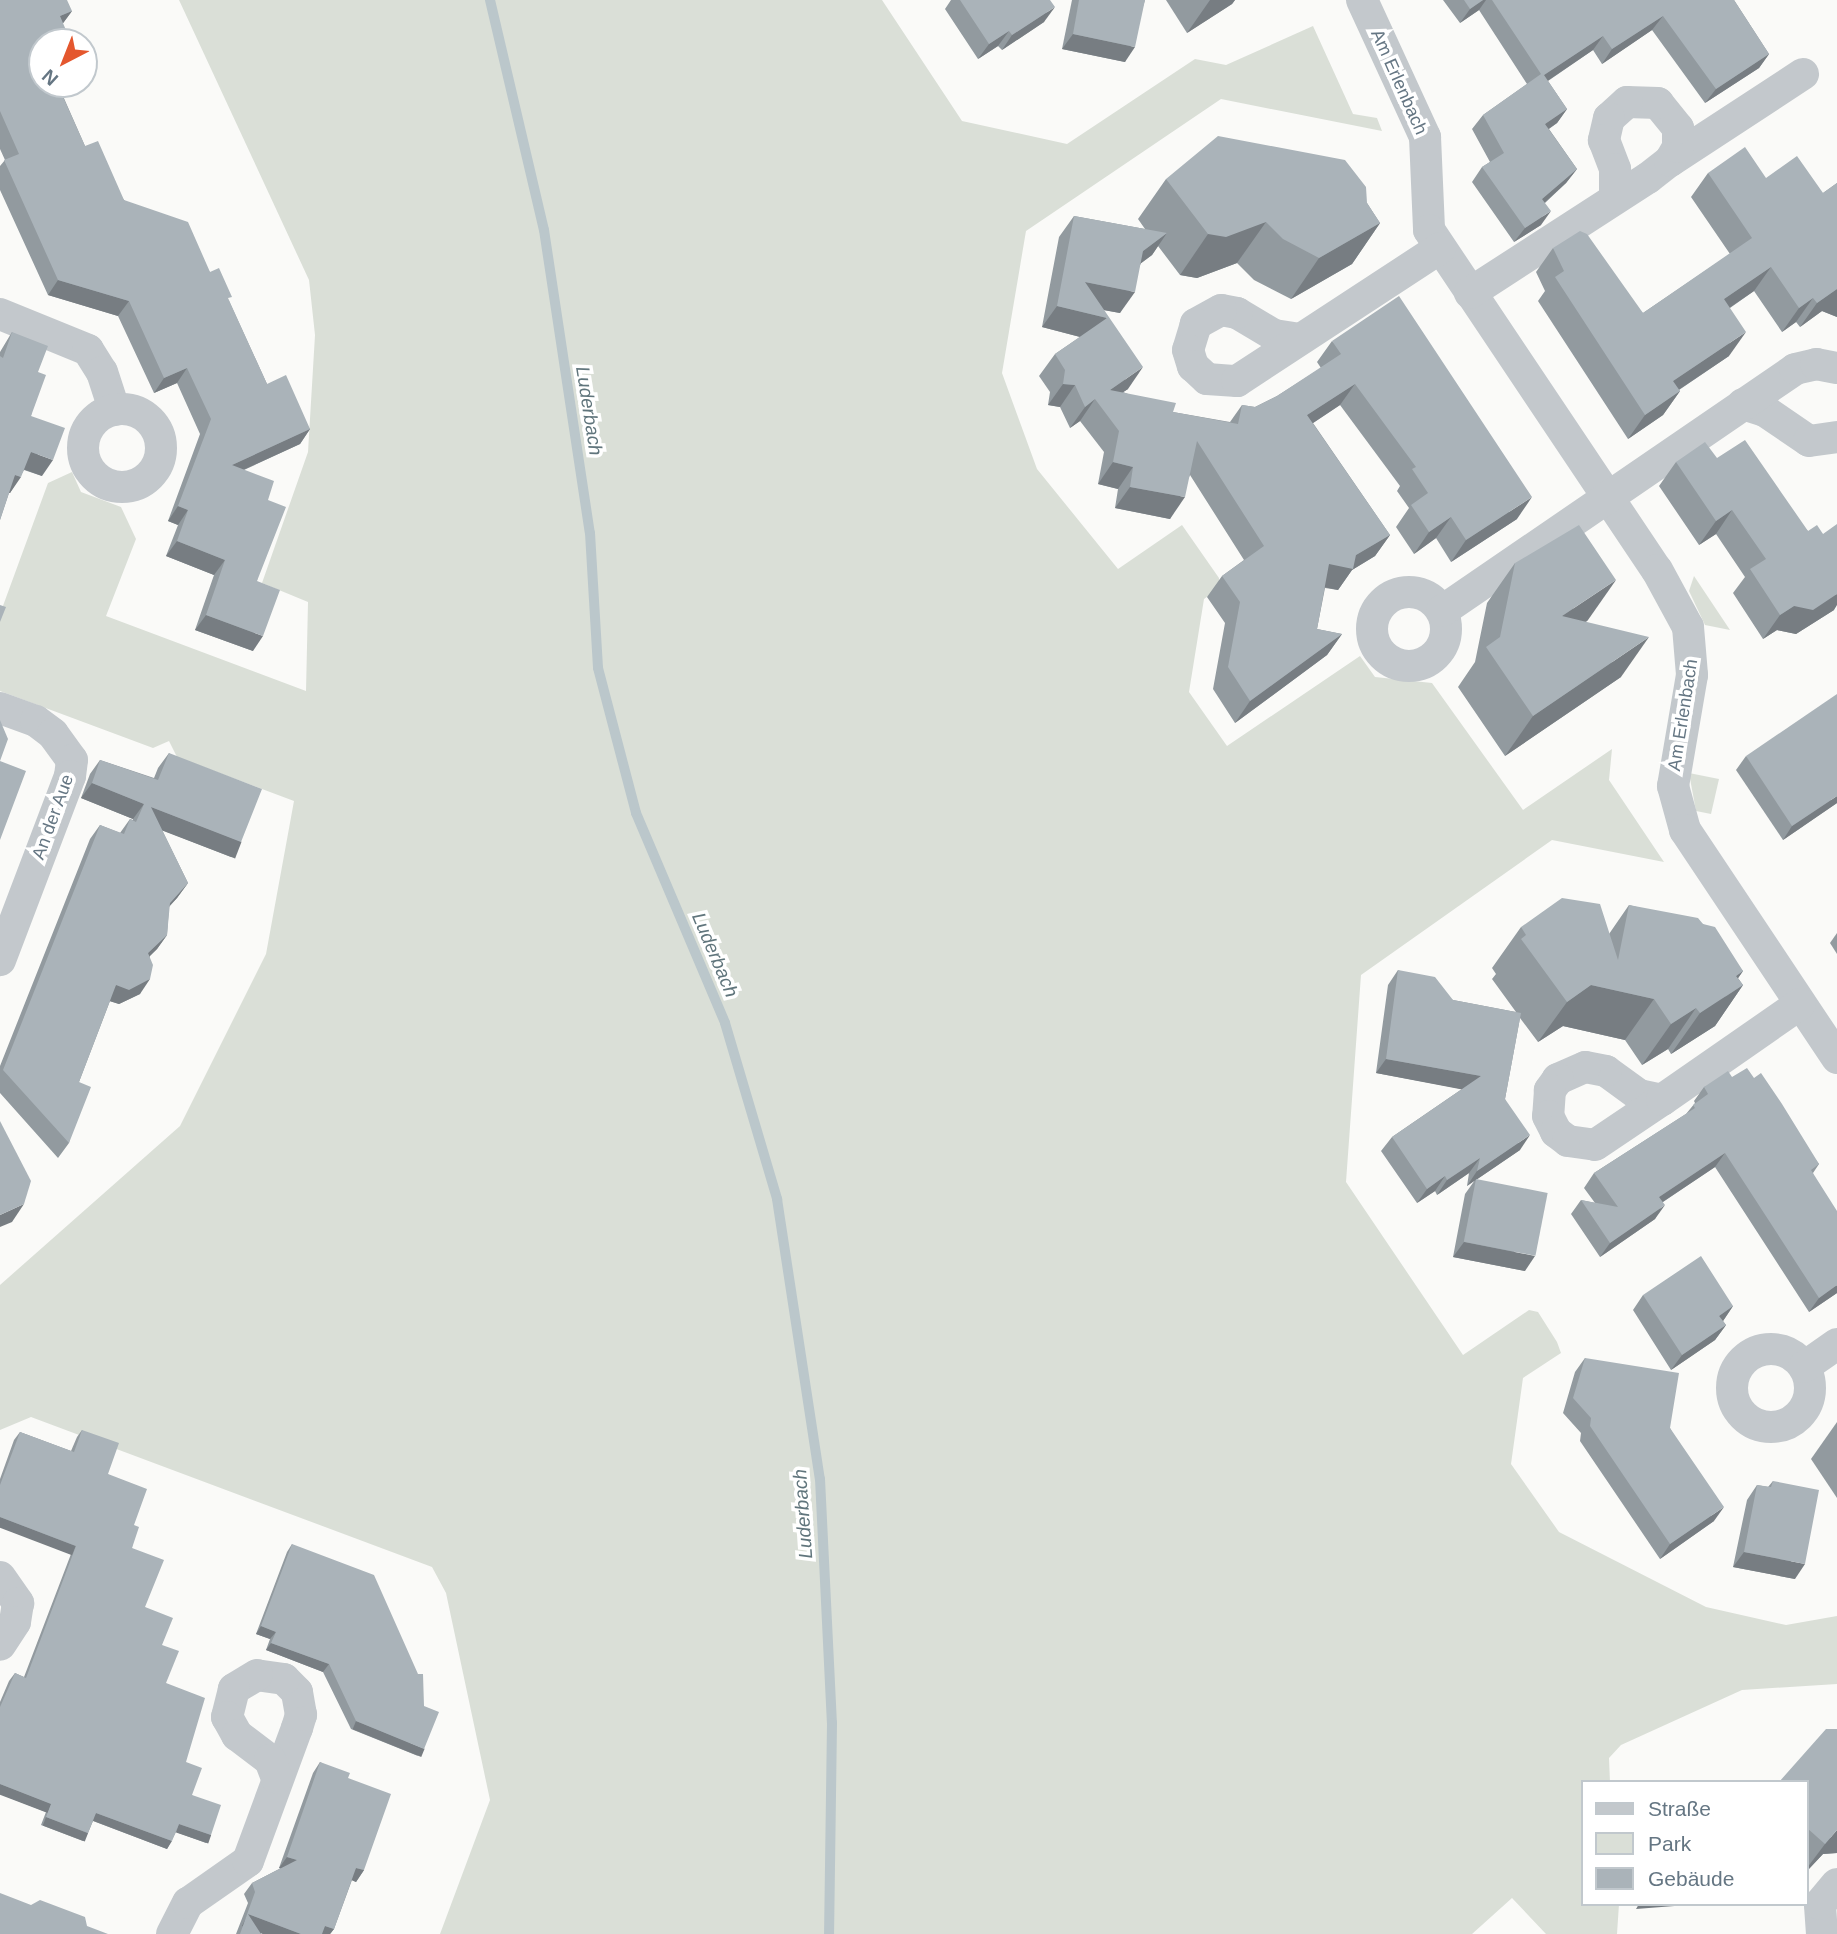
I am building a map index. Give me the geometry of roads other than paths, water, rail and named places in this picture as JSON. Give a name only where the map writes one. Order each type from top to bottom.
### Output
[{"type":"street","name":"Am Erlenbach","points":[[1362,0],[1425,137],[1427,222],[1440,248],[1608,496],[1677,604],[1693,644],[1673,786],[1679,817],[1695,848],[1837,1058]]},
{"type":"street","points":[[1470,293],[1803,74]]},
{"type":"street","points":[[1615,198],[1617,179],[1604,133],[1609,118],[1620,105],[1642,99],[1667,109],[1679,138],[1670,161]]},
{"type":"street","points":[[1300,339],[1440,248]]},
{"type":"street","points":[[0,314],[78,342],[88,350],[102,372],[114,410]]},
{"type":"street","points":[[1442,611],[1795,369],[1816,363],[1837,369]]},
{"type":"street","points":[[1743,404],[1765,411],[1809,441],[1837,437]]},
{"type":"street","name":"An der Aue","points":[[0,708],[36,721],[53,734],[72,760],[70,776],[0,960]]},
{"type":"street","points":[[1662,1100],[1800,1004]]},
{"type":"street","points":[[1804,1367],[1837,1344]]},
{"type":"street","points":[[0,1577],[18,1603],[15,1622],[0,1645]]},
{"type":"street","points":[[172,1934],[188,1903],[203,1889],[244,1868],[277,1778]]},
{"type":"street","points":[[1822,1934],[1820,1904],[1837,1884]]},
{"type":"waterway","name":"Luderbach","points":[[490,0],[544,230],[590,533],[598,668],[636,813],[725,1023],[777,1199],[820,1479],[832,1723],[829,1934]]}]
